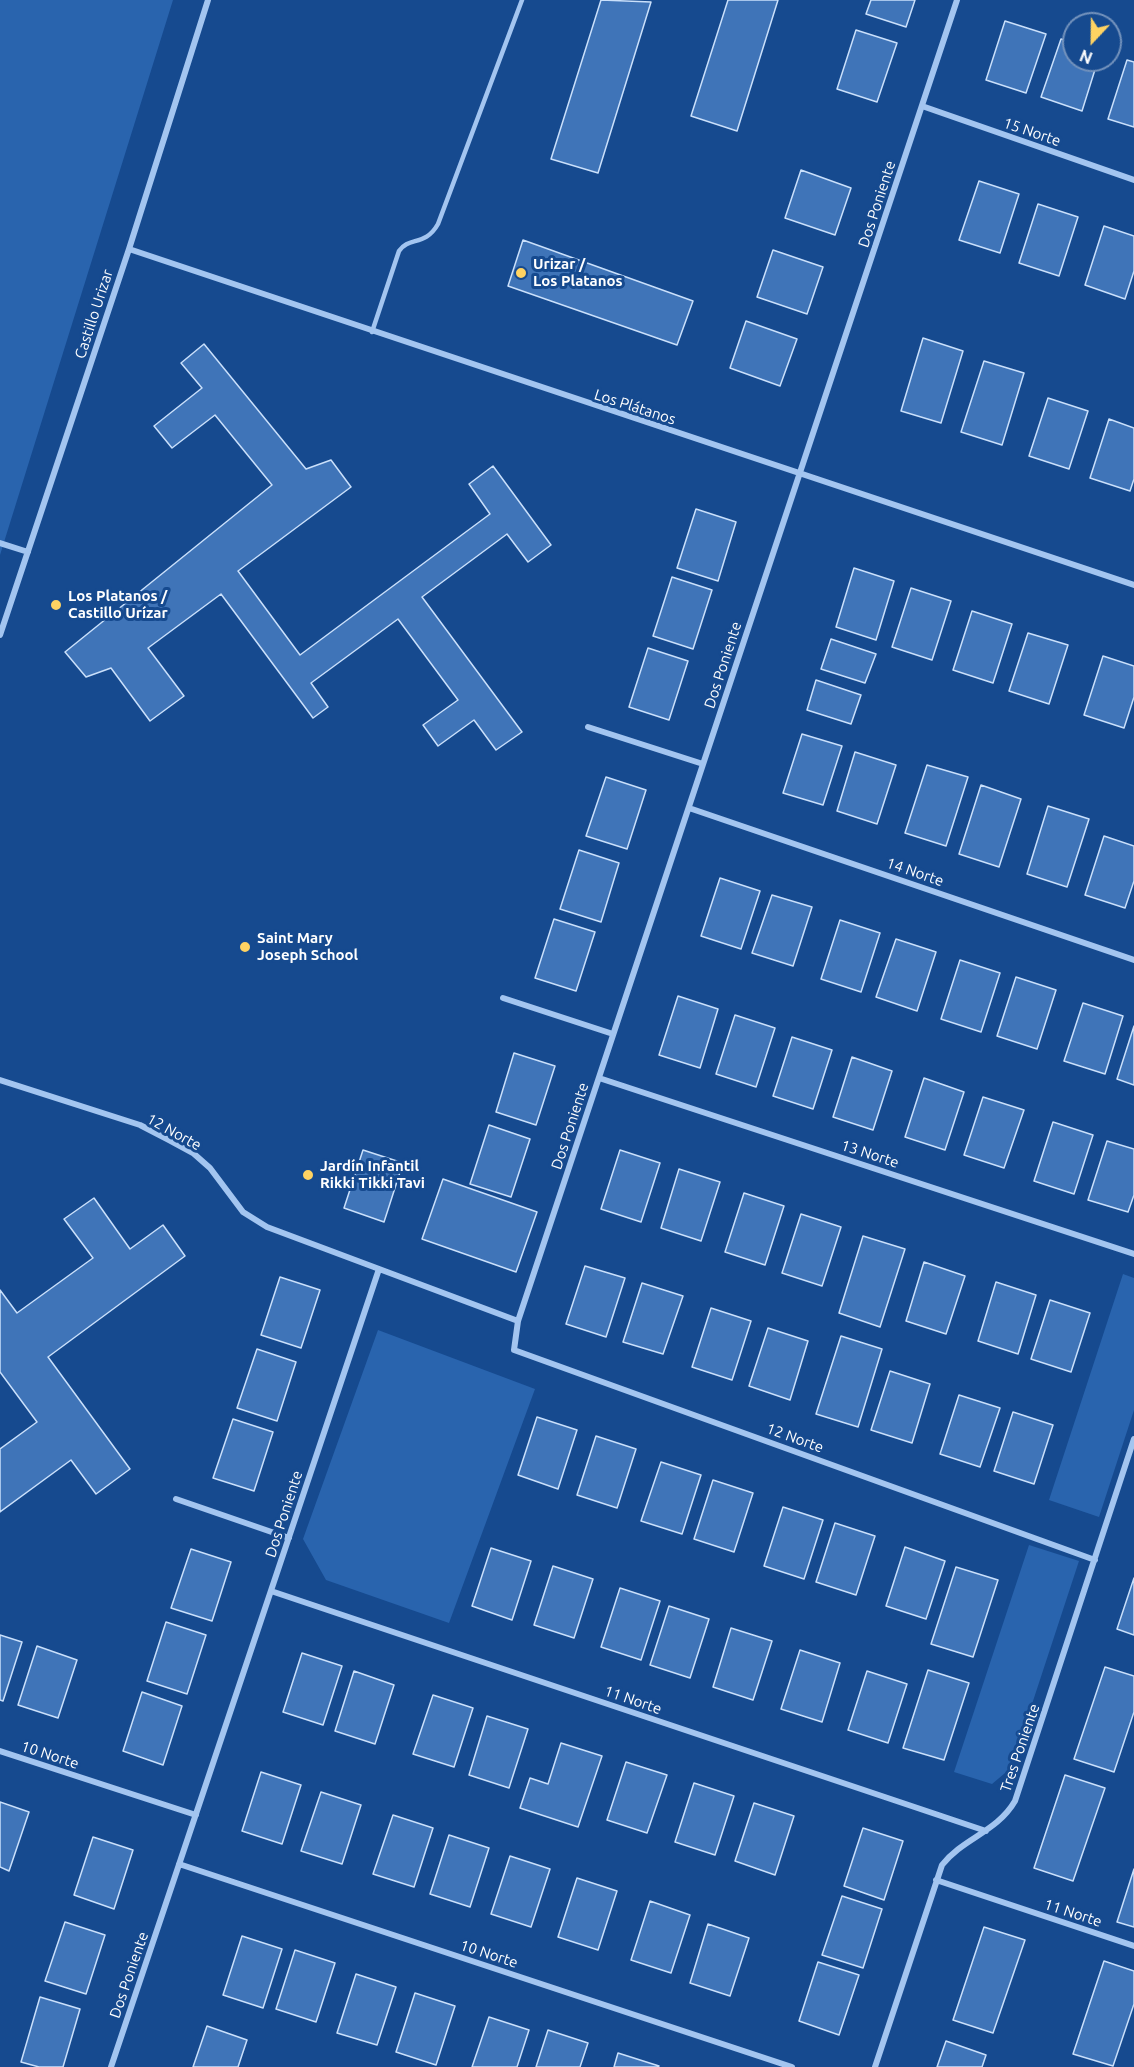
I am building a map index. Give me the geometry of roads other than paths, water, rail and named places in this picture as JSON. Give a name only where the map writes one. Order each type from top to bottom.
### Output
[{"type":"street","name":"Castillo Urizar","points":[[0,635],[129,249],[208,0]]},
{"type":"street","name":"Dos Poniente","points":[[518,1321],[957,0]]},
{"type":"street","name":"15 Norte","points":[[922,106],[1134,180]]},
{"type":"street","name":"Los Plátanos","points":[[129,249],[1134,585]]},
{"type":"street","points":[[0,543],[28,552]]},
{"type":"street","points":[[588,727],[703,764]]},
{"type":"street","name":"14 Norte","points":[[689,808],[1134,960]]},
{"type":"street","points":[[503,998],[613,1034]]},
{"type":"street","name":"13 Norte","points":[[599,1078],[1134,1254]]},
{"type":"street","name":"12 Norte","points":[[0,1080],[140,1125],[193,1153],[210,1168],[243,1212],[267,1227],[379,1269]]},
{"type":"street","name":"Dos Poniente","points":[[111,2067],[379,1269]]},
{"type":"street","points":[[379,1269],[518,1321]]},
{"type":"street","name":"12 Norte","points":[[518,1321],[514,1350],[1095,1560]]},
{"type":"street","name":"Tres Poniente","points":[[874,2067],[942,1865],[951,1853],[986,1831],[1008,1813],[1020,1789],[1134,1439]]},
{"type":"street","points":[[176,1498],[289,1538]]},
{"type":"street","name":"11 Norte","points":[[272,1591],[986,1831]]},
{"type":"street","name":"10 Norte","points":[[0,1751],[196,1815]]},
{"type":"street","name":"10 Norte","points":[[179,1864],[792,2067]]},
{"type":"street","name":"11 Norte","points":[[936,1880],[1134,1946]]},
{"type":"lane","points":[[372,332],[399,251],[407,243],[428,237],[438,224],[522,0]]},
{"type":"place","name":"Urizar / Los Platanos","points":[[521,273]]},
{"type":"place","name":"Los Platanos / Castillo Urízar","points":[[56,605]]},
{"type":"place","name":"Saint Mary Joseph School","points":[[245,947]]},
{"type":"place","name":"Jardín Infantil Rikki Tikki Tavi","points":[[308,1175]]}]
